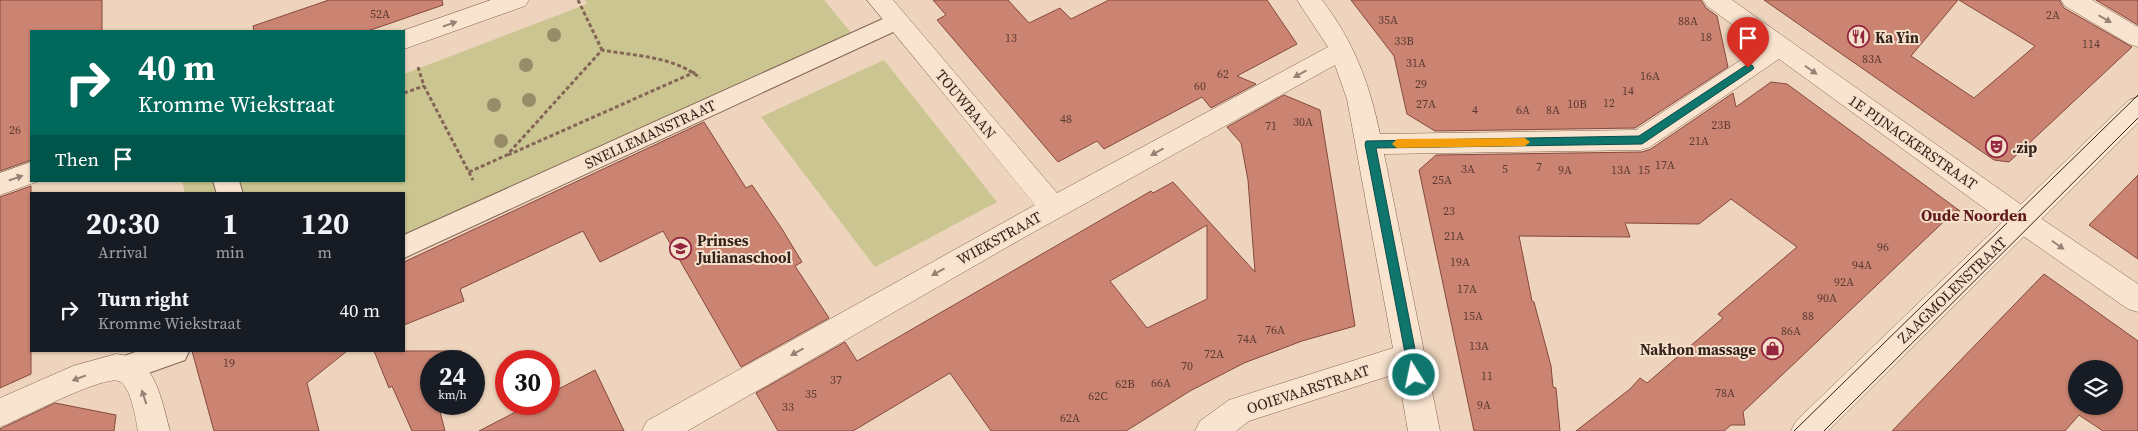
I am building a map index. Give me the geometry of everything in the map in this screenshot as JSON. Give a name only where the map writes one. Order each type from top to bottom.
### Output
[{"type":"street","points":[[406,39],[517,0]]},
{"type":"street","name":"TOUWBAAN","points":[[879,0],[1054,208]]},
{"type":"street","points":[[1309,0],[1329,27],[1342,50],[1360,99],[1424,431]]},
{"type":"street","name":"1E PIJNACKERSTRAAT","points":[[1715,0],[2023,221],[2138,300]]},
{"type":"street","points":[[2073,0],[2138,38]]},
{"type":"street","name":"SNELLEMANSTRAAT","points":[[405,247],[896,21]]},
{"type":"street","points":[[1370,144],[1642,140],[1779,47]]},
{"type":"street","name":"WIEKSTRAAT","points":[[658,431],[1054,208],[1342,50]]},
{"type":"street","name":"ZAAGMOLENSTRAAT","points":[[1807,431],[2138,107]]},
{"type":"street","points":[[0,184],[30,173]]},
{"type":"street","points":[[0,413],[75,379],[106,368],[126,368],[172,352]]},
{"type":"street","name":"OOIEVAARSTRAAT","points":[[1211,431],[1240,410],[1411,356]]},
{"type":"street","points":[[126,368],[137,378],[154,431]]},
{"type":"path","points":[[578,0],[602,50]]},
{"type":"path","points":[[406,39],[424,86],[488,209]]},
{"type":"path","points":[[602,50],[683,65],[695,72],[720,101]]},
{"type":"path","points":[[506,155],[602,50]]},
{"type":"path","points":[[469,172],[695,72]]},
{"type":"path","points":[[405,93],[424,86]]},
{"type":"shaded area","points":[[585,0],[824,0],[853,35],[405,242],[405,192],[185,192],[182,182],[405,182],[405,74],[587,4]]},
{"type":"shaded area","points":[[884,60],[997,202],[875,267],[761,117]]},
{"type":"building","points":[[0,0],[102,0],[102,30],[30,30],[30,160],[0,171]]},
{"type":"building","points":[[329,0],[442,0],[443,5],[371,30],[254,30],[253,26]]},
{"type":"building","points":[[933,0],[1008,0],[1029,23],[1060,8],[1071,19],[1109,0],[1267,0],[1297,44],[1237,76],[1256,84],[1211,108],[1202,97],[1104,149],[1097,141],[1058,162],[937,20],[946,15]]},
{"type":"building","points":[[1351,0],[1701,0],[1706,8],[1717,16],[1728,67],[1635,128],[1435,131],[1407,114],[1394,56]]},
{"type":"building","points":[[1764,0],[1958,0],[1911,56],[1974,98],[2035,46],[1959,0],[2059,0],[2064,8],[2132,47],[2009,162],[1994,160]]},
{"type":"building","points":[[2096,0],[2138,0],[2138,25]]},
{"type":"building","points":[[1771,82],[1787,84],[1960,211],[1956,210],[1743,412],[1745,425],[1731,425],[1724,431],[1576,431],[1630,389],[1640,378],[1647,383],[1723,318],[1718,314],[1797,247],[1731,199],[1699,224],[1625,223],[1630,237],[1519,236],[1532,301],[1534,302],[1551,366],[1553,387],[1556,388],[1560,431],[1474,431],[1419,170],[1436,155],[1642,152],[1651,149],[1733,93],[1736,107]]},
{"type":"building","points":[[1284,95],[1320,110],[1355,326],[1302,341],[1244,363],[1190,391],[1126,431],[991,431],[950,373],[853,431],[778,431],[756,393],[845,342],[857,361],[1151,191],[1153,193],[1173,182],[1255,272],[1248,180],[1241,143],[1227,127]],"holes":[[[1207,225],[1207,299],[1147,328],[1110,281]]]},
{"type":"building","points":[[704,122],[746,188],[752,185],[782,229],[802,262],[795,266],[829,318],[741,367],[663,231],[600,262],[583,231],[460,289],[464,301],[405,325],[405,262]]},
{"type":"building","points":[[2138,175],[2138,259],[2089,225]]},
{"type":"building","points":[[31,186],[31,374],[0,388],[0,197]]},
{"type":"building","points":[[2044,274],[2138,341],[2138,431],[2103,431],[2079,415],[2065,431],[1892,431]]},
{"type":"building","points":[[420,351],[420,415],[441,415],[445,431],[412,431],[392,386],[389,388],[374,352]]},
{"type":"building","points":[[192,352],[346,352],[307,383],[319,431],[214,431]]},
{"type":"building","points":[[595,370],[624,431],[479,431],[510,415],[560,415],[560,388]]},
{"type":"building","points":[[55,403],[116,415],[114,431],[0,431],[0,429]]},
{"type":"tram line","points":[[1794,431],[2138,95]]},
{"type":"tram line","points":[[1824,431],[2138,118]]},
{"type":"slow traffic","points":[[1397,144],[1525,142]]},
{"type":"place","name":"Ka Yin","points":[[1859,37]]},
{"type":"place","name":".zip","points":[[1996,147]]},
{"type":"place","name":"Prinses Julianaschool","points":[[681,249]]},
{"type":"place","name":"Nakhon massage","points":[[1772,349]]},
{"type":"district","name":"Oude Noorden","points":[[1974,215]]},
{"type":"route","points":[[1414,375],[1370,144],[1642,140],[1748,68]]}]
